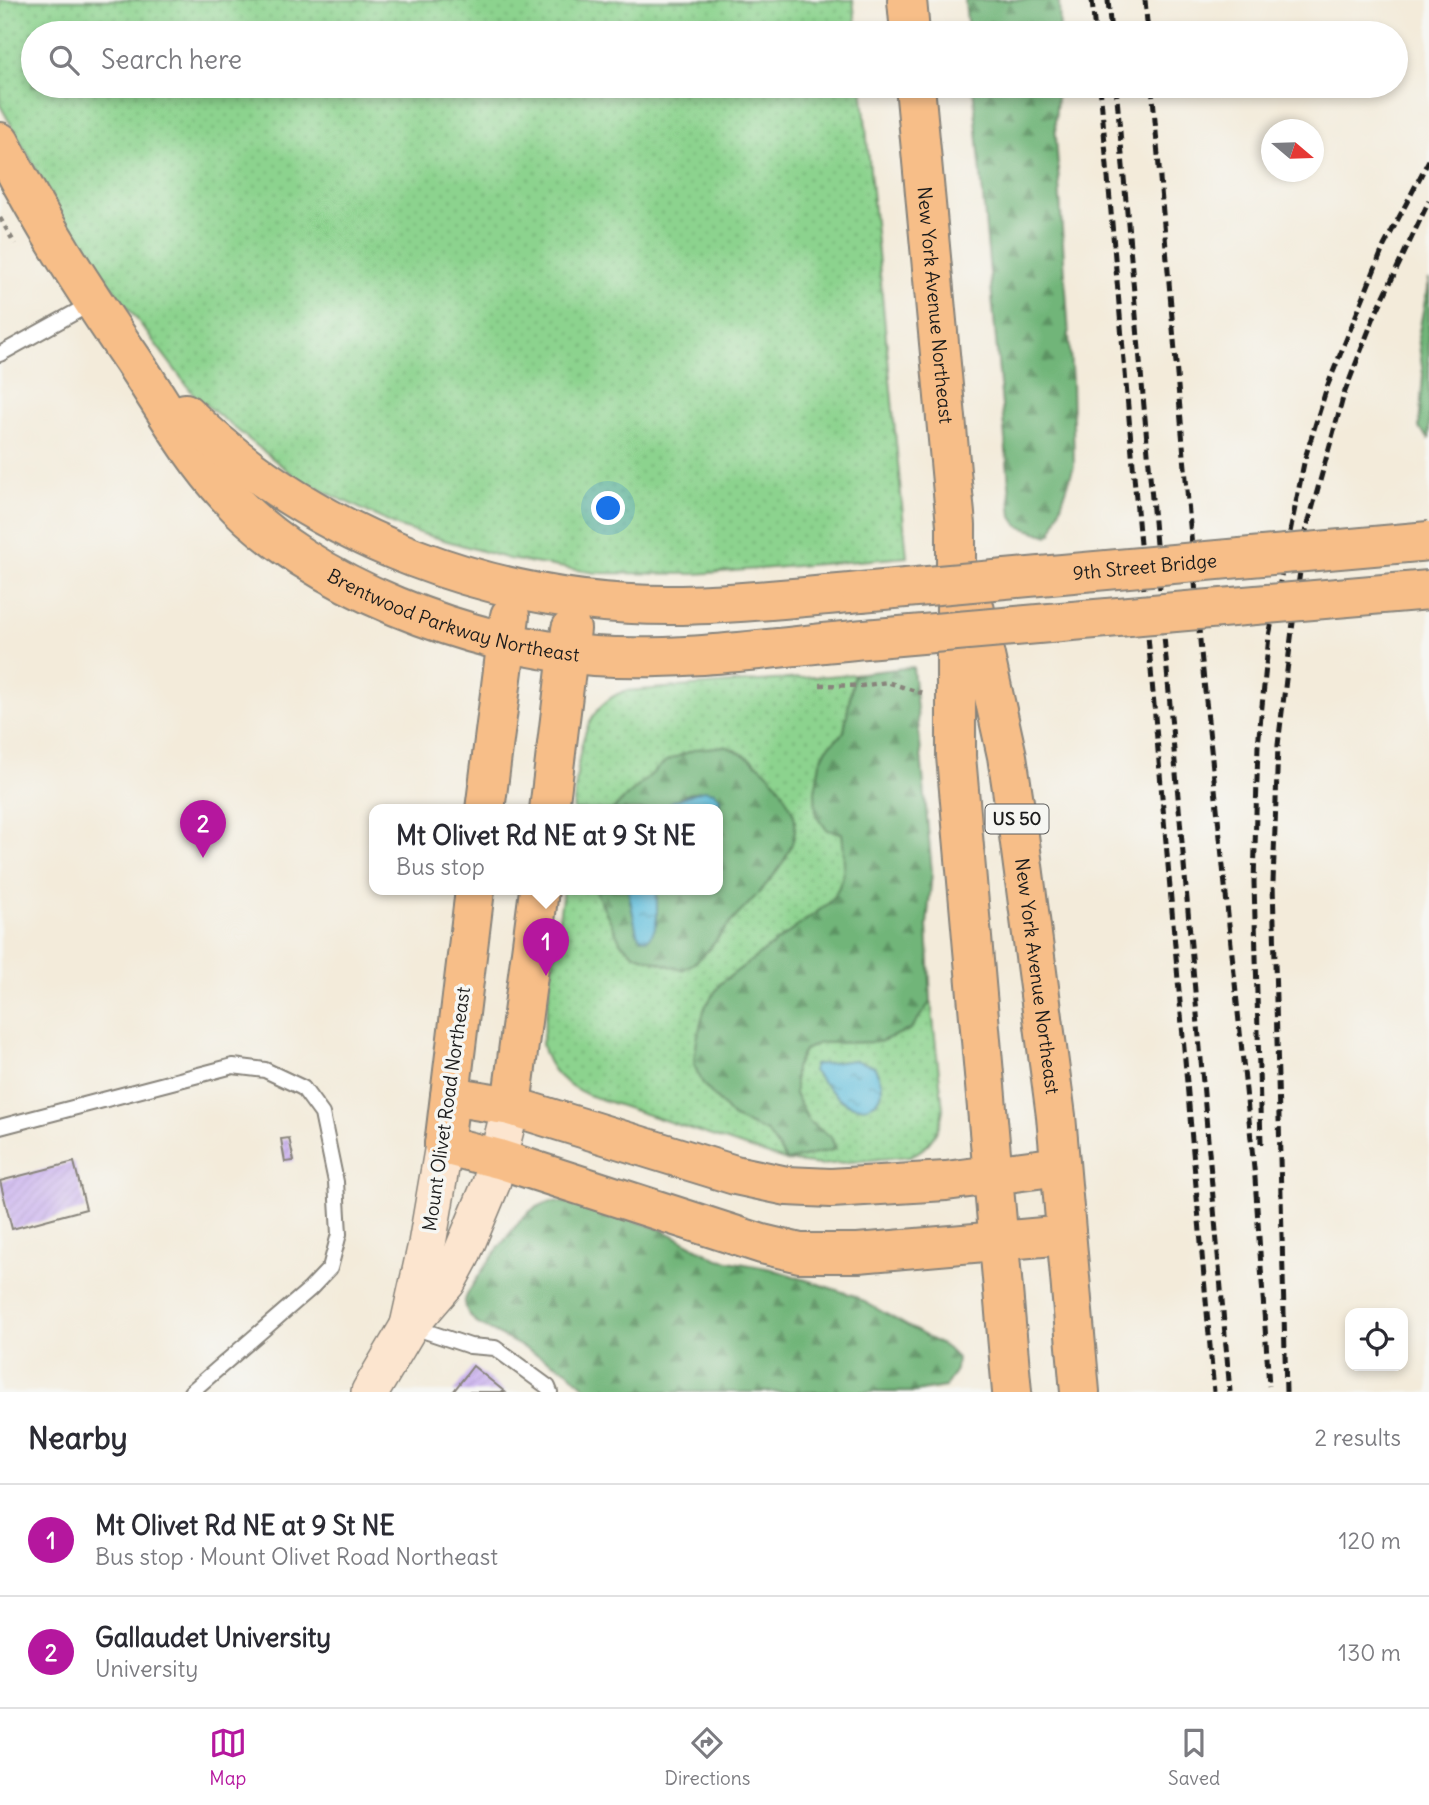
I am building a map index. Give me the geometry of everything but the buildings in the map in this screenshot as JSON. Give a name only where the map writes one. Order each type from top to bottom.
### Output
[{"type":"main road","points":[[907,0],[909,21]]},
{"type":"main road","name":"New York Avenue Northeast","points":[[916,98],[956,525],[956,756],[1012,1392]]},
{"type":"main road","name":"Brentwood Parkway Northeast","points":[[0,142],[54,240],[93,302],[185,442],[225,493],[281,542],[325,570],[379,597],[464,630],[506,642],[568,653],[650,658],[1429,590]]},
{"type":"main road","name":"Brentwood Parkway Northeast","points":[[137,368],[202,431],[241,463],[322,515],[395,551],[514,589],[575,599],[682,605],[861,592]]},
{"type":"main road","name":"New York Avenue Northeast","points":[[956,525],[1007,756],[1048,1053],[1080,1392]]},
{"type":"main road","name":"9th Street Bridge","points":[[861,592],[1429,541]]},
{"type":"main road","points":[[486,804],[514,589]]},
{"type":"main road","points":[[550,804],[575,599]]},
{"type":"main road","name":"Mount Olivet Road Northeast","points":[[409,1326],[427,1244],[444,1145],[474,895]]},
{"type":"main road","name":"Mount Olivet Road Northeast","points":[[370,1392],[409,1326],[452,1274],[476,1222],[499,1159],[511,1106],[538,895]]},
{"type":"main road","points":[[450,1096],[511,1106],[735,1175],[787,1186],[857,1187],[946,1181],[1060,1166]]},
{"type":"main road","points":[[444,1145],[499,1159],[762,1244],[800,1253],[858,1253],[1066,1235]]},
{"type":"lane","points":[[0,354],[93,302]]},
{"type":"lane","points":[[0,1127],[233,1066],[265,1070],[303,1088],[322,1114],[337,1195],[339,1234],[330,1268],[310,1289],[191,1392]]},
{"type":"lane","points":[[409,1326],[470,1346],[495,1348],[548,1387],[550,1392]]},
{"type":"path","points":[[820,685],[861,686],[887,682],[922,693]]},
{"type":"green space","points":[[0,0],[853,0],[856,21],[21,21],[21,98],[863,98],[907,557],[696,574],[596,573],[509,559],[399,527],[298,479],[195,396],[72,234],[0,105]]},
{"type":"green space","points":[[965,0],[1059,0],[1060,21],[967,21]]},
{"type":"green space","points":[[974,98],[1057,98],[1055,121],[1072,382],[1074,466],[1052,533],[1048,536],[1018,526],[1012,517]]},
{"type":"green space","points":[[1429,279],[1429,439],[1419,428],[1423,374],[1418,337]]},
{"type":"green space","points":[[913,667],[932,872],[927,925],[931,1001],[911,1029],[879,1042],[819,1043],[804,1050],[795,1068],[795,1094],[809,1122],[831,1137],[836,1149],[787,1161],[767,1132],[734,1118],[703,1084],[694,1065],[705,1007],[721,983],[829,903],[835,895],[843,870],[842,833],[827,830],[816,815],[815,792],[820,762],[827,748],[844,732],[854,674]]},
{"type":"green space","points":[[854,674],[844,732],[827,748],[820,762],[838,815],[845,853],[839,888],[829,903],[721,983],[703,1084],[734,1118],[767,1132],[787,1161],[588,1095],[558,1076],[548,1062],[542,1044],[562,895],[723,895],[723,804],[574,804],[579,757],[583,740],[597,711],[609,699],[625,691]]},
{"type":"green space","points":[[725,746],[752,760],[774,779],[794,814],[795,821],[790,848],[775,874],[705,954],[682,970],[636,955],[621,943],[597,895],[629,895],[637,933],[657,924],[657,895],[723,895],[723,804],[720,804],[720,799],[714,794],[699,791],[670,804],[619,804],[666,761],[696,749]]},
{"type":"green space","points":[[931,1001],[943,1109],[937,1131],[928,1143],[910,1156],[821,1165],[787,1161],[835,1149],[831,1137],[809,1122],[795,1094],[795,1068],[804,1050],[819,1043],[879,1042],[910,1029]]},
{"type":"green space","points":[[552,1201],[586,1205],[663,1230],[718,1259],[772,1269],[852,1295],[947,1348],[957,1358],[956,1370],[945,1387],[914,1392],[590,1392],[567,1370],[478,1324],[465,1304],[473,1284],[522,1219],[539,1206]]},
{"type":"water","points":[[703,790],[714,792],[720,798],[719,804],[669,804]]},
{"type":"water","points":[[629,895],[657,895],[654,930],[647,939],[641,938],[637,933]]},
{"type":"water","points":[[854,1060],[874,1066],[882,1084],[879,1098],[872,1105],[861,1107],[846,1103],[813,1071],[814,1065]]},
{"type":"railway","points":[[1092,0],[1094,21]]},
{"type":"railway","points":[[1108,0],[1110,21]]},
{"type":"railway","points":[[1145,0],[1147,21]]},
{"type":"railway","points":[[1101,98],[1214,1392]]},
{"type":"railway","points":[[1117,98],[1230,1392]]},
{"type":"railway","points":[[1153,98],[1201,652],[1255,1178],[1269,1386]]},
{"type":"railway","points":[[1261,1144],[1254,882],[1258,746],[1269,636],[1305,458],[1327,387],[1384,246],[1429,160]]},
{"type":"railway","points":[[1286,1392],[1273,883],[1278,745],[1305,535],[1344,394],[1374,317],[1429,201]]},
{"type":"place","name":"Gallaudet University","points":[[203,858]]},
{"type":"place","name":"Mt Olivet Rd NE at 9 St NE","points":[[546,976]]}]
